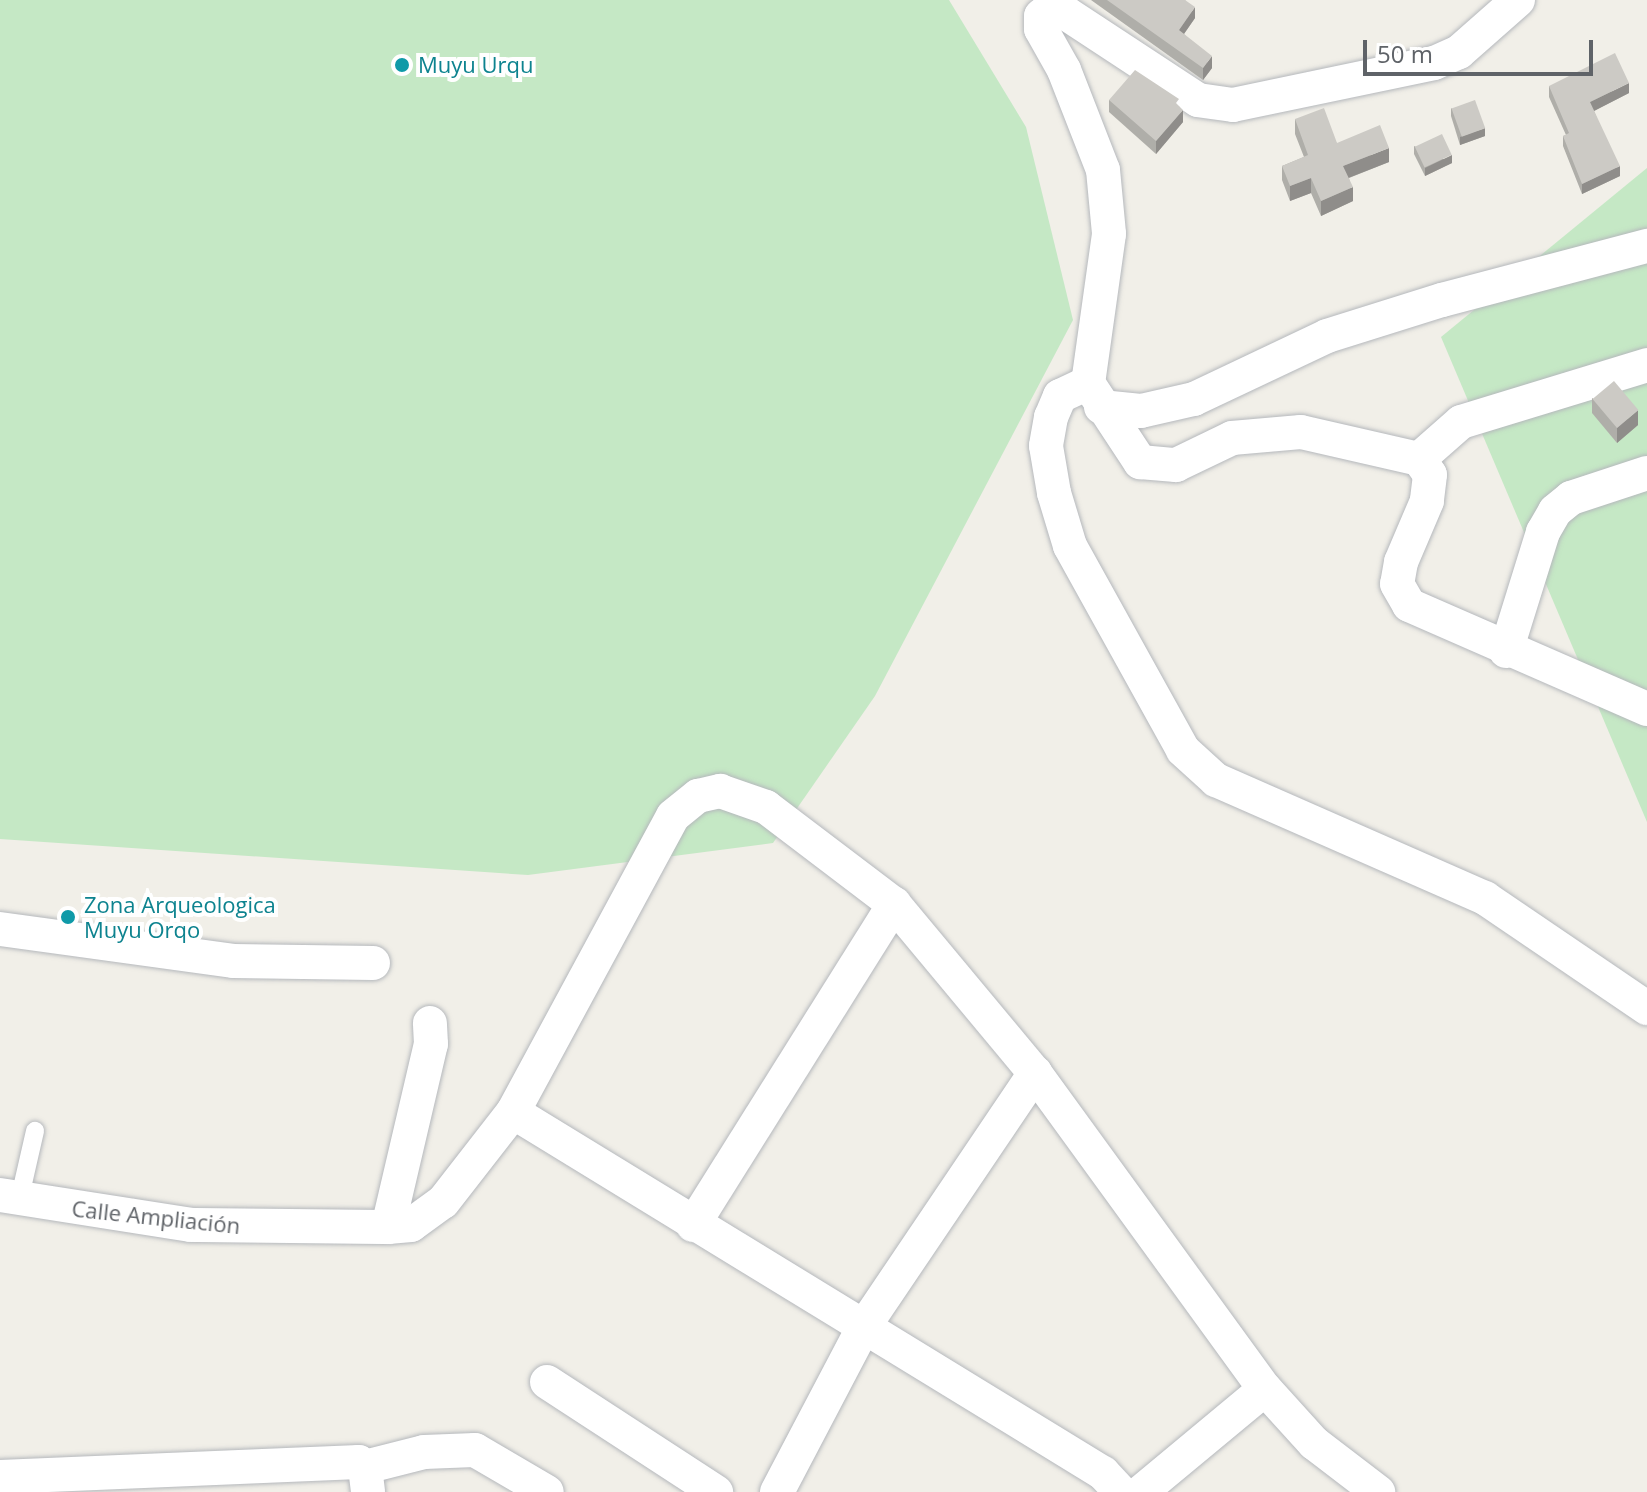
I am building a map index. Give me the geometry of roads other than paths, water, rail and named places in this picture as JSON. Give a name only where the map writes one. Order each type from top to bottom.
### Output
[{"type":"street","points":[[1518,0],[1459,52],[1434,63],[1233,105],[1198,100],[1067,14],[1045,5],[1041,29],[1064,70],[1103,170],[1109,234],[1094,395],[1129,451],[1152,464],[1176,465],[1232,438],[1301,432],[1419,459],[1430,475],[1427,501],[1401,562],[1397,584],[1409,605],[1506,651],[1647,709]]},
{"type":"street","points":[[1647,246],[1327,336],[1194,399],[1141,411],[1094,395],[1060,396],[1051,417],[1046,446],[1054,493],[1070,546],[1183,750],[1216,780],[1485,898],[1647,1008]]},
{"type":"street","points":[[1419,459],[1461,422],[1647,365]]},
{"type":"street","points":[[1506,651],[1543,532],[1555,511],[1571,498],[1647,473]]},
{"type":"street","name":"Calle Ampliación","points":[[10,1198],[191,1225],[375,1229],[411,1225],[443,1202],[513,1112],[673,816],[698,796],[720,791],[766,807],[894,904],[1035,1073],[1265,1389],[1314,1443],[1378,1492]]},
{"type":"street","points":[[693,1225],[894,904]]},
{"type":"street","points":[[0,929],[233,961],[373,963]]},
{"type":"street","points":[[375,1229],[431,1044],[430,1023]]},
{"type":"street","points":[[777,1492],[863,1328],[1035,1073]]},
{"type":"street","points":[[513,1112],[693,1225],[1103,1473],[1121,1492]]},
{"type":"street","points":[[547,1382],[716,1492]]},
{"type":"street","points":[[1141,1492],[1265,1389]]},
{"type":"street","points":[[0,1477],[102,1482],[359,1462],[366,1479],[424,1452],[475,1450],[547,1492]]},
{"type":"lane","points":[[10,1198],[35,1131]]},
{"type":"place","name":"Muyu Urqu","points":[[402,65]]},
{"type":"place","name":"Zona Arqueologica Muyu Orqo","points":[[68,917]]}]
